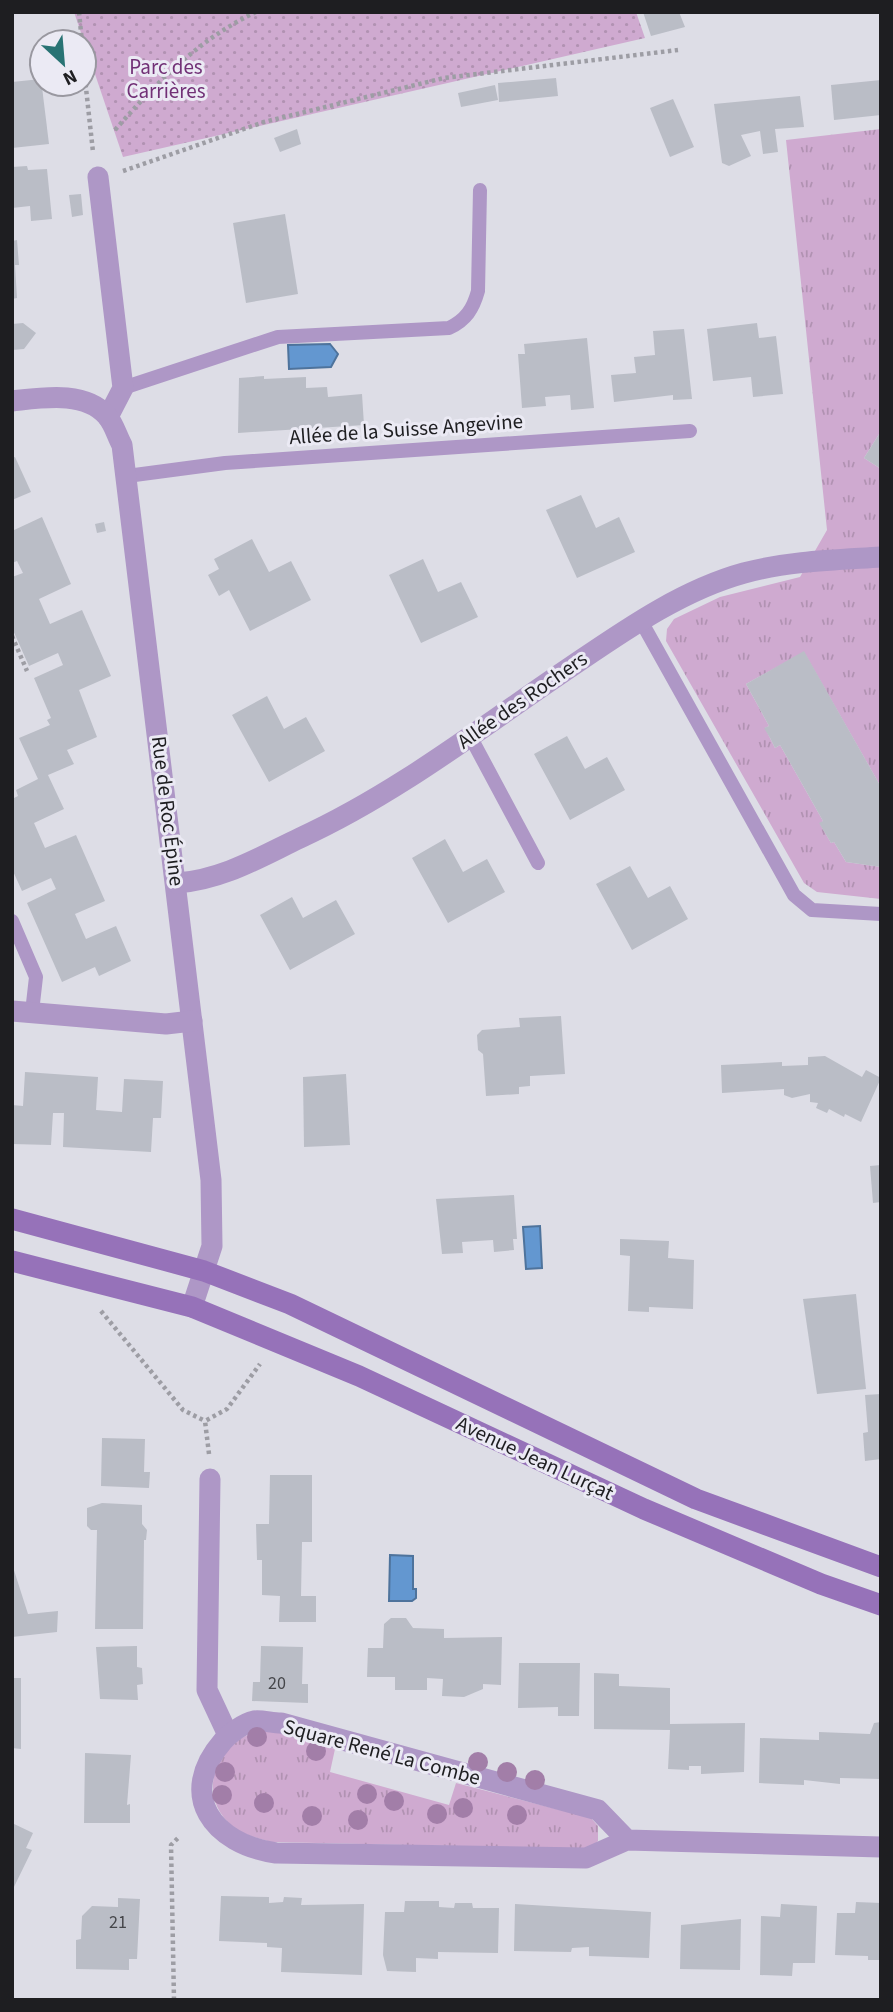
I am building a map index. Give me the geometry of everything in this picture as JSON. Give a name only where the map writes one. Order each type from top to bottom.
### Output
[{"type":"street","points":[[12,401],[68,398],[98,408],[108,417],[123,388],[98,201],[98,177]]},
{"type":"street","name":"Rue de Roc Épine","points":[[108,417],[122,445],[127,476],[211,1180],[212,1246],[192,1307]]},
{"type":"street","name":"Allée des Rochers","points":[[177,883],[215,878],[354,813],[641,621],[676,601],[743,573],[806,561],[881,557]]},
{"type":"street","points":[[22,1012],[166,1024],[192,1021]]},
{"type":"street","name":"Avenue Jean Lurçat","points":[[12,1219],[204,1271],[290,1304],[696,1499],[878,1566]]},
{"type":"street","name":"Avenue Jean Lurçat","points":[[12,1261],[192,1307],[346,1371],[644,1508],[874,1603]]},
{"type":"street","points":[[210,1479],[207,1690],[228,1735],[209,1758],[203,1801],[214,1824],[230,1839],[250,1849],[276,1853],[586,1858],[627,1840],[881,1847]]},
{"type":"street","points":[[874,1603],[878,1566]]},
{"type":"street","name":"Square René La Combe","points":[[228,1735],[253,1721],[281,1723],[598,1810],[627,1840]]},
{"type":"lane","points":[[123,388],[278,337],[449,328],[458,324],[474,304],[478,291],[480,190]]},
{"type":"lane","name":"Allée de la Suisse Angevine","points":[[127,476],[225,463],[690,431]]},
{"type":"lane","points":[[641,621],[794,895],[812,910],[881,914]]},
{"type":"lane","points":[[470,736],[538,863]]},
{"type":"lane","points":[[12,922],[36,977],[22,1012]]},
{"type":"path","points":[[115,130],[188,55],[227,26],[256,12]]},
{"type":"path","points":[[86,98],[89,132],[98,177],[134,169],[264,122],[444,78],[678,50]]},
{"type":"path","points":[[12,636],[27,671]]},
{"type":"path","points":[[96,1303],[109,1324],[183,1410],[205,1421]]},
{"type":"path","points":[[205,1421],[227,1409],[260,1364]]},
{"type":"path","points":[[205,1421],[210,1479]]},
{"type":"path","points":[[174,2000],[171,1845],[179,1837]]},
{"type":"green space","name":"Parc des Carrières","points":[[74,12],[636,12],[645,38],[123,157],[98,83],[98,28],[79,28]]},
{"type":"green space","points":[[881,129],[881,431],[864,458],[881,469],[881,787],[804,652],[746,684],[769,726],[765,728],[775,748],[780,745],[823,821],[820,824],[831,843],[834,842],[846,862],[881,867],[881,899],[817,892],[804,883],[666,641],[667,629],[674,619],[720,597],[800,577],[827,530],[786,140]]},
{"type":"green space","points":[[266,1729],[335,1749],[330,1772],[449,1805],[456,1783],[591,1818],[598,1826],[598,1841],[589,1849],[271,1842],[250,1836],[232,1826],[220,1812],[214,1797],[213,1782],[224,1754],[250,1734]]},
{"type":"water","points":[[330,344],[338,354],[331,367],[289,369],[288,345]]},
{"type":"water","points":[[540,1226],[542,1268],[526,1269],[523,1227]]},
{"type":"water","points":[[390,1555],[413,1556],[413,1589],[416,1589],[416,1598],[412,1601],[389,1601]]},
{"type":"building","points":[[643,12],[679,12],[685,27],[651,36]]},
{"type":"building","points":[[556,78],[558,96],[499,102],[498,83]]},
{"type":"building","points":[[28,80],[28,98],[43,98],[49,144],[12,148],[12,82]]},
{"type":"building","points":[[881,80],[881,115],[834,120],[831,85]]},
{"type":"building","points":[[495,85],[498,100],[461,107],[458,93]]},
{"type":"building","points":[[800,96],[804,127],[775,129],[778,152],[763,154],[760,131],[741,135],[751,156],[729,166],[722,163],[714,104]]},
{"type":"building","points":[[673,99],[694,147],[670,157],[650,108]]},
{"type":"building","points":[[297,129],[301,144],[280,152],[274,138]]},
{"type":"building","points":[[27,166],[28,170],[47,169],[52,219],[31,221],[30,206],[12,208],[12,167]]},
{"type":"building","points":[[81,194],[83,215],[72,217],[69,195]]},
{"type":"building","points":[[285,214],[298,294],[246,303],[233,223]]},
{"type":"building","points":[[17,240],[17,298],[12,299],[12,241]]},
{"type":"building","points":[[23,323],[36,333],[24,349],[12,350],[12,324]]},
{"type":"building","points":[[757,323],[759,338],[776,336],[783,394],[753,397],[751,377],[713,381],[707,329]]},
{"type":"building","points":[[684,329],[692,399],[673,400],[673,395],[614,402],[611,375],[636,373],[634,357],[655,355],[653,331]]},
{"type":"building","points":[[587,338],[594,408],[571,410],[570,395],[545,397],[546,406],[522,408],[518,354],[525,354],[524,344]]},
{"type":"building","points":[[264,376],[264,379],[306,377],[306,388],[327,387],[328,397],[362,394],[364,425],[238,433],[239,378]]},
{"type":"building","points":[[881,431],[881,469],[864,458]]},
{"type":"building","points":[[15,457],[31,492],[12,500],[12,458]]},
{"type":"building","points":[[581,495],[596,528],[619,517],[635,552],[577,578],[546,510]]},
{"type":"building","points":[[42,517],[71,584],[39,599],[50,624],[82,610],[111,676],[79,690],[97,737],[67,750],[74,764],[48,775],[64,809],[34,823],[45,848],[76,835],[105,901],[75,914],[86,939],[116,926],[131,961],[99,976],[95,967],[62,982],[27,903],[56,889],[51,878],[22,891],[12,869],[12,799],[18,796],[16,790],[38,779],[19,738],[50,725],[47,720],[51,718],[34,678],[63,665],[58,653],[29,666],[12,628],[12,577],[23,573],[17,561],[12,563],[12,531]]},
{"type":"building","points":[[104,522],[106,531],[97,533],[95,524]]},
{"type":"building","points":[[252,539],[269,572],[291,561],[311,600],[250,631],[229,590],[219,596],[208,575],[219,569],[214,559]]},
{"type":"building","points":[[423,559],[438,592],[461,582],[478,617],[421,643],[389,575]]},
{"type":"building","points":[[804,651],[881,787],[881,867],[846,862],[834,842],[831,843],[819,823],[823,821],[780,745],[775,748],[764,728],[769,726],[746,684]]},
{"type":"building","points":[[267,696],[284,729],[306,717],[325,751],[269,782],[232,715]]},
{"type":"building","points":[[567,736],[585,769],[607,757],[625,790],[570,820],[534,754]]},
{"type":"building","points":[[445,839],[463,872],[487,859],[505,892],[448,923],[412,858]]},
{"type":"building","points":[[630,866],[648,898],[670,886],[688,919],[632,950],[596,884]]},
{"type":"building","points":[[292,897],[303,918],[336,900],[355,934],[290,970],[260,915]]},
{"type":"building","points":[[561,1016],[565,1074],[530,1076],[530,1086],[519,1087],[519,1094],[486,1096],[483,1054],[478,1050],[477,1035],[482,1030],[520,1027],[519,1018]]},
{"type":"building","points":[[825,1056],[862,1077],[866,1070],[881,1078],[861,1122],[829,1109],[827,1113],[816,1108],[818,1103],[810,1102],[810,1094],[792,1098],[784,1095],[784,1089],[722,1093],[721,1065],[782,1062],[782,1066],[808,1065],[808,1057]]},
{"type":"building","points":[[25,1072],[98,1077],[96,1110],[122,1112],[124,1079],[163,1081],[161,1118],[153,1118],[151,1152],[63,1147],[64,1113],[53,1113],[51,1145],[12,1144],[12,1105],[23,1106]]},
{"type":"building","points":[[346,1074],[350,1145],[304,1147],[303,1077]]},
{"type":"building","points":[[881,1165],[881,1202],[873,1203],[870,1166]]},
{"type":"building","points":[[514,1195],[517,1239],[513,1239],[514,1250],[494,1252],[493,1240],[462,1242],[463,1253],[442,1254],[436,1199]]},
{"type":"building","points":[[620,1239],[669,1241],[668,1258],[694,1260],[693,1309],[649,1307],[649,1312],[628,1311],[630,1256],[620,1255]]},
{"type":"building","points":[[856,1294],[866,1389],[817,1394],[803,1299]]},
{"type":"building","points":[[881,1394],[881,1459],[865,1461],[863,1433],[868,1432],[865,1395]]},
{"type":"building","points":[[102,1438],[145,1439],[144,1472],[150,1472],[149,1488],[101,1486]]},
{"type":"building","points":[[270,1475],[312,1475],[312,1542],[302,1542],[301,1596],[316,1596],[316,1622],[279,1622],[280,1596],[262,1595],[262,1560],[257,1560],[256,1524],[269,1524]]},
{"type":"building","points":[[102,1503],[142,1505],[142,1524],[147,1530],[144,1540],[143,1629],[95,1629],[97,1530],[91,1530],[87,1526],[87,1508]]},
{"type":"building","points":[[12,1564],[28,1614],[58,1611],[57,1632],[12,1637]]},
{"type":"building","points":[[391,1618],[406,1618],[413,1628],[444,1629],[444,1638],[502,1637],[501,1685],[483,1684],[483,1689],[464,1697],[442,1696],[443,1679],[427,1678],[427,1690],[395,1690],[395,1677],[367,1677],[368,1648],[383,1648],[384,1624]]},
{"type":"building","points":[[137,1646],[137,1667],[142,1668],[143,1684],[137,1685],[138,1700],[100,1699],[96,1647]]},
{"type":"building","points":[[261,1646],[303,1647],[302,1684],[308,1684],[308,1703],[252,1701],[253,1682],[260,1682]]},
{"type":"building","points":[[519,1663],[580,1663],[579,1716],[558,1716],[558,1707],[518,1708]]},
{"type":"building","points":[[594,1673],[619,1674],[619,1686],[670,1688],[670,1724],[745,1723],[744,1772],[701,1774],[701,1766],[689,1766],[689,1770],[668,1769],[670,1730],[594,1729]]},
{"type":"building","points":[[12,1678],[21,1678],[21,1749],[12,1748]]},
{"type":"building","points":[[881,1722],[881,1779],[840,1778],[840,1784],[804,1780],[804,1785],[759,1783],[760,1738],[819,1740],[819,1732],[870,1734],[874,1723]]},
{"type":"building","points":[[85,1753],[131,1755],[127,1805],[130,1804],[130,1823],[84,1823]]},
{"type":"building","points":[[12,1823],[33,1833],[26,1848],[32,1850],[12,1891]]},
{"type":"building","points":[[221,1896],[269,1897],[269,1903],[283,1902],[284,1897],[302,1898],[301,1905],[364,1904],[362,1975],[281,1972],[282,1948],[267,1947],[267,1943],[219,1941]]},
{"type":"building","points":[[118,1898],[140,1899],[137,1959],[129,1959],[129,1970],[76,1969],[76,1940],[81,1939],[82,1916],[92,1906],[118,1907]]},
{"type":"building","points":[[405,1901],[439,1901],[439,1907],[454,1908],[455,1903],[472,1903],[473,1908],[499,1908],[498,1953],[438,1952],[438,1959],[416,1958],[416,1972],[387,1971],[383,1955],[385,1912],[404,1912]]},
{"type":"building","points":[[856,1902],[881,1903],[881,1960],[868,1960],[868,1956],[835,1955],[837,1913],[855,1913]]},
{"type":"building","points":[[515,1904],[651,1912],[649,1958],[589,1956],[589,1947],[572,1948],[571,1952],[514,1951]]},
{"type":"building","points":[[781,1904],[817,1906],[815,1963],[793,1963],[792,1976],[760,1975],[761,1916],[780,1917]]},
{"type":"building","points":[[741,1919],[740,1970],[680,1969],[681,1925]]}]
